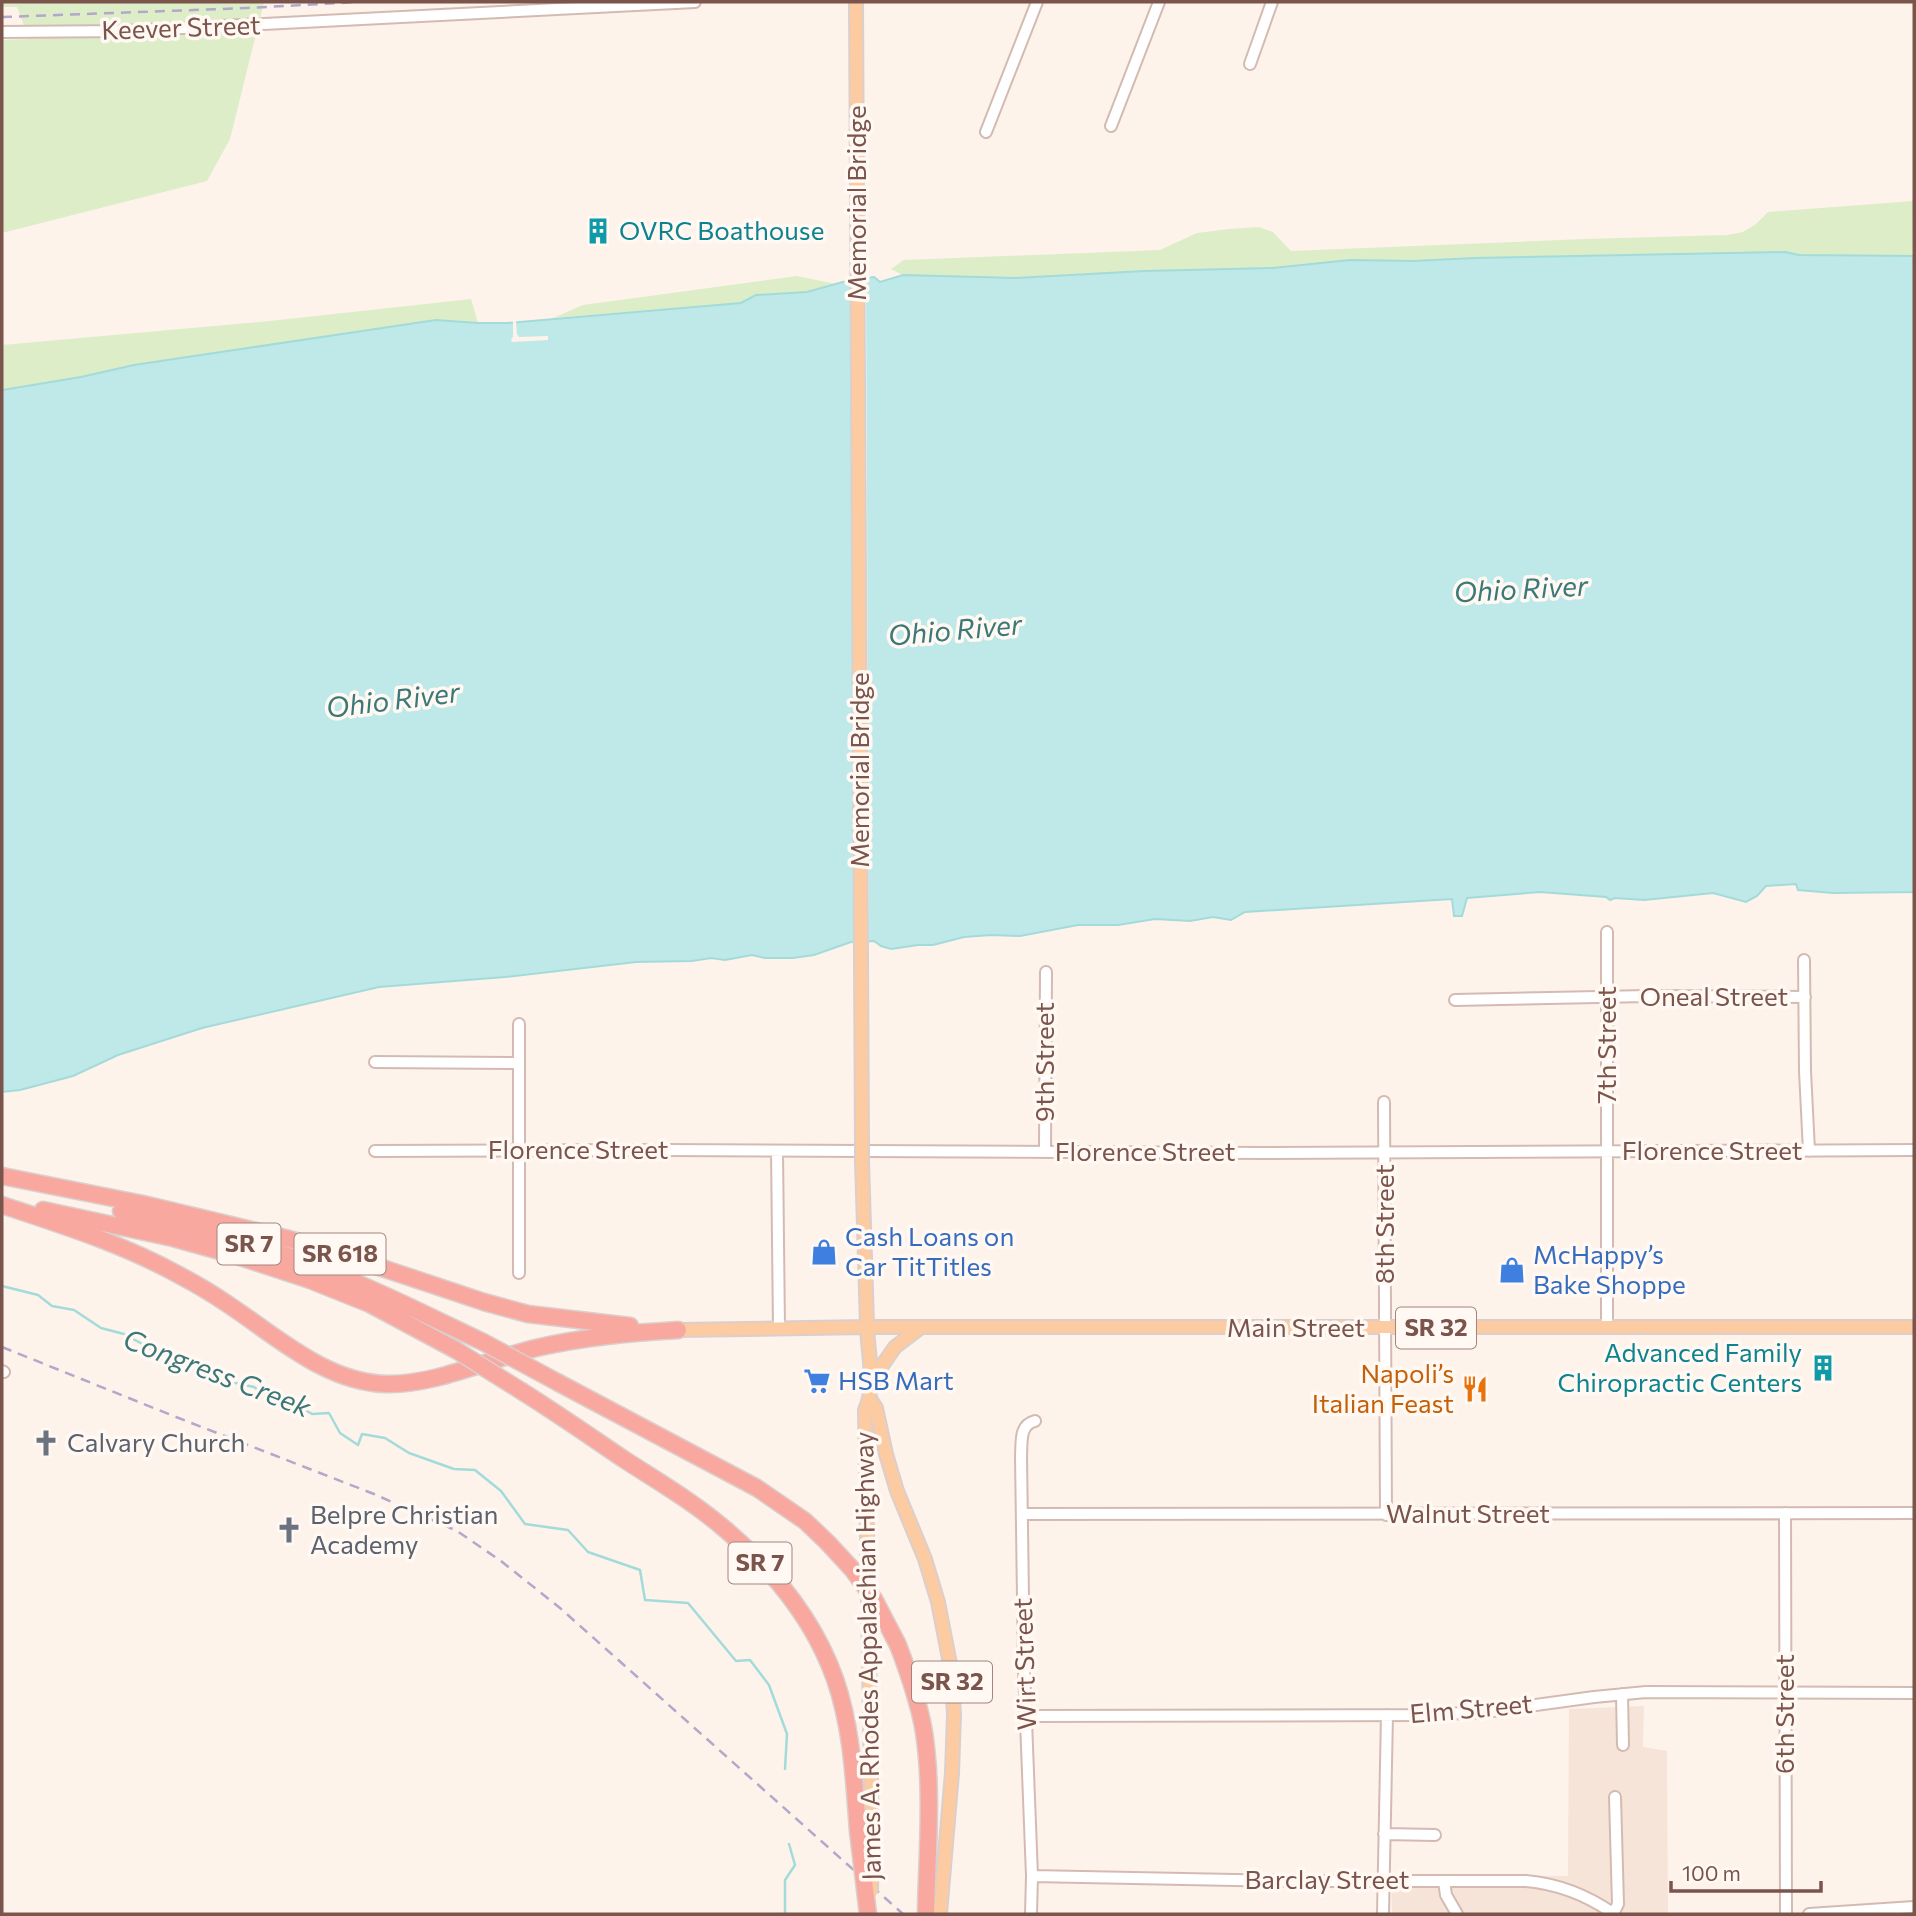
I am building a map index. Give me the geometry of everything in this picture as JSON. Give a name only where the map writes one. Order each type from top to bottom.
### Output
[{"type":"highway","name":"SR 618","points":[[2,1176],[143,1204],[263,1233],[331,1251],[528,1314],[678,1330]]},
{"type":"highway","name":"SR 7","points":[[2,1186],[182,1224],[278,1253],[365,1286],[483,1342],[757,1488],[804,1521],[852,1569],[874,1599],[898,1645],[914,1685],[924,1732],[928,1815],[926,1914]]},
{"type":"highway","points":[[2,1204],[75,1229],[156,1263],[226,1302],[309,1359],[335,1373],[362,1381],[410,1384],[536,1348],[574,1340],[603,1335],[678,1330]]},
{"type":"highway","name":"SR 7","points":[[2,1204],[110,1223],[234,1255],[370,1304],[456,1350],[523,1392],[717,1522],[748,1550],[806,1619],[834,1677],[851,1742],[858,1831],[869,1914]]},
{"type":"main road","name":"Memorial Bridge","points":[[856,2],[862,1161],[867,1327]]},
{"type":"main road","name":"Main Street","points":[[678,1330],[867,1327],[1914,1327]]},
{"type":"main road","name":"James A. Rhodes Appalachian Highway","points":[[867,1327],[870,1399],[865,1410],[872,1844],[869,1914]]},
{"type":"main road","points":[[870,1383],[895,1347],[920,1328]]},
{"type":"main road","name":"James A. Rhodes Appalachian Highway","points":[[870,1399],[876,1408],[891,1472],[925,1559],[938,1602],[951,1669],[954,1714],[952,1773],[940,1908]]},
{"type":"street","name":"Keever Street","points":[[2,32],[124,32],[695,2]]},
{"type":"street","points":[[986,132],[1037,2]]},
{"type":"street","points":[[1111,126],[1159,2]]},
{"type":"street","points":[[1250,64],[1272,2]]},
{"type":"street","name":"7th Street","points":[[1607,932],[1607,1326]]},
{"type":"street","points":[[1804,960],[1809,1151]]},
{"type":"street","name":"9th Street","points":[[1045,1152],[1046,972]]},
{"type":"street","name":"Oneal Street","points":[[1455,1000],[1805,997]]},
{"type":"street","points":[[519,1024],[519,1273]]},
{"type":"street","points":[[375,1062],[519,1063]]},
{"type":"street","name":"8th Street","points":[[1384,1102],[1386,1515]]},
{"type":"street","name":"Florence Street","points":[[375,1151],[1914,1150]]},
{"type":"street","points":[[777,1152],[779,1328]]},
{"type":"street","name":"Wirt Street","points":[[1031,1914],[1024,1669],[1022,1436],[1026,1425],[1035,1421]]},
{"type":"street","name":"6th Street","points":[[1785,1513],[1786,1914]]},
{"type":"street","name":"Walnut Street","points":[[1023,1514],[1914,1513]]},
{"type":"street","name":"Elm Street","points":[[1027,1716],[1432,1715],[1485,1712],[1594,1696],[1646,1692],[1914,1693]]},
{"type":"street","points":[[1622,1694],[1623,1745]]},
{"type":"street","points":[[1382,1914],[1387,1715]]},
{"type":"street","points":[[1614,1914],[1618,1904],[1615,1797]]},
{"type":"street","points":[[1384,1834],[1435,1835]]},
{"type":"street","name":"Barclay Street","points":[[1032,1876],[1545,1883],[1574,1892],[1614,1914]]},
{"type":"street","points":[[1444,1881],[1446,1895],[1457,1914]]},
{"type":"street","points":[[1809,1914],[1914,1907]]},
{"type":"shaded area","points":[[1644,1706],[1643,1747],[1667,1751],[1668,1914],[1392,1914],[1391,1876],[1568,1876],[1569,1709]]},
{"type":"green space","points":[[2,2],[264,2],[230,139],[207,181],[2,233],[2,40],[29,39],[17,7],[2,7]]},
{"type":"green space","points":[[1913,201],[1912,256],[1799,255],[1785,252],[1413,261],[1350,260],[1273,268],[1015,278],[903,275],[891,269],[904,260],[1160,250],[1197,233],[1259,227],[1273,232],[1291,251],[1727,235],[1743,232],[1768,212]]},
{"type":"green space","points":[[797,276],[836,284],[807,292],[756,295],[741,303],[553,318],[583,305]]},
{"type":"green space","points":[[471,299],[478,323],[436,320],[134,365],[2,390],[2,345],[270,321]]},
{"type":"water","name":"Ohio River","points":[[1785,252],[1799,255],[1914,256],[1914,892],[1833,893],[1798,890],[1796,884],[1766,886],[1757,896],[1746,902],[1713,893],[1644,900],[1610,900],[1606,897],[1540,892],[1467,898],[1462,916],[1454,916],[1452,899],[1245,912],[1231,920],[1213,917],[1190,921],[1155,919],[1118,925],[1078,925],[1020,936],[964,937],[933,945],[891,949],[874,941],[851,942],[814,955],[793,958],[752,955],[725,960],[711,958],[636,962],[505,977],[379,987],[202,1028],[118,1055],[73,1076],[2,1092],[2,390],[134,365],[436,320],[508,323],[741,303],[756,295],[807,292],[850,280],[874,277],[880,282],[903,275],[1015,278],[1273,268],[1350,260],[1413,261]]},
{"type":"pier","points":[[866,275],[869,945],[854,946],[850,277]]},
{"type":"pier","points":[[513,321],[516,321],[519,337],[548,336],[548,340],[512,342]]},
{"type":"waterway","name":"Congress Creek","points":[[2,1286],[38,1295],[52,1306],[74,1310],[101,1328],[124,1334],[185,1363],[211,1369],[231,1382],[254,1387],[265,1395],[290,1401],[312,1414],[329,1413],[340,1433],[358,1445],[362,1434],[385,1438],[409,1453],[454,1469],[475,1470],[501,1491],[525,1524],[568,1530],[588,1552],[640,1570],[645,1600],[688,1603],[736,1661],[750,1660],[769,1685],[787,1734],[785,1769]]},
{"type":"waterway","name":"Congress Creek","points":[[785,1914],[785,1880],[795,1865],[789,1844]]},
{"type":"railway","points":[[2,17],[358,2]]},
{"type":"railway","points":[[2,1347],[374,1494],[457,1531],[501,1561],[560,1608],[903,1914]]},
{"type":"place","name":"OVRC Boathouse","points":[[598,231]]},
{"type":"place","name":"Cash Loans on Car TitTitles","points":[[824,1252]]},
{"type":"place","name":"McHappy’s Bake Shoppe","points":[[1512,1270]]},
{"type":"place","name":"Advanced Family Chiropractic Centers","points":[[1823,1368]]},
{"type":"place","name":"HSB Mart","points":[[817,1381]]},
{"type":"place","name":"Napoli’s Italian Feast","points":[[1475,1389]]},
{"type":"place","name":"Calvary Church","points":[[46,1443]]},
{"type":"place","name":"Belpre Christian Academy","points":[[289,1530]]}]
